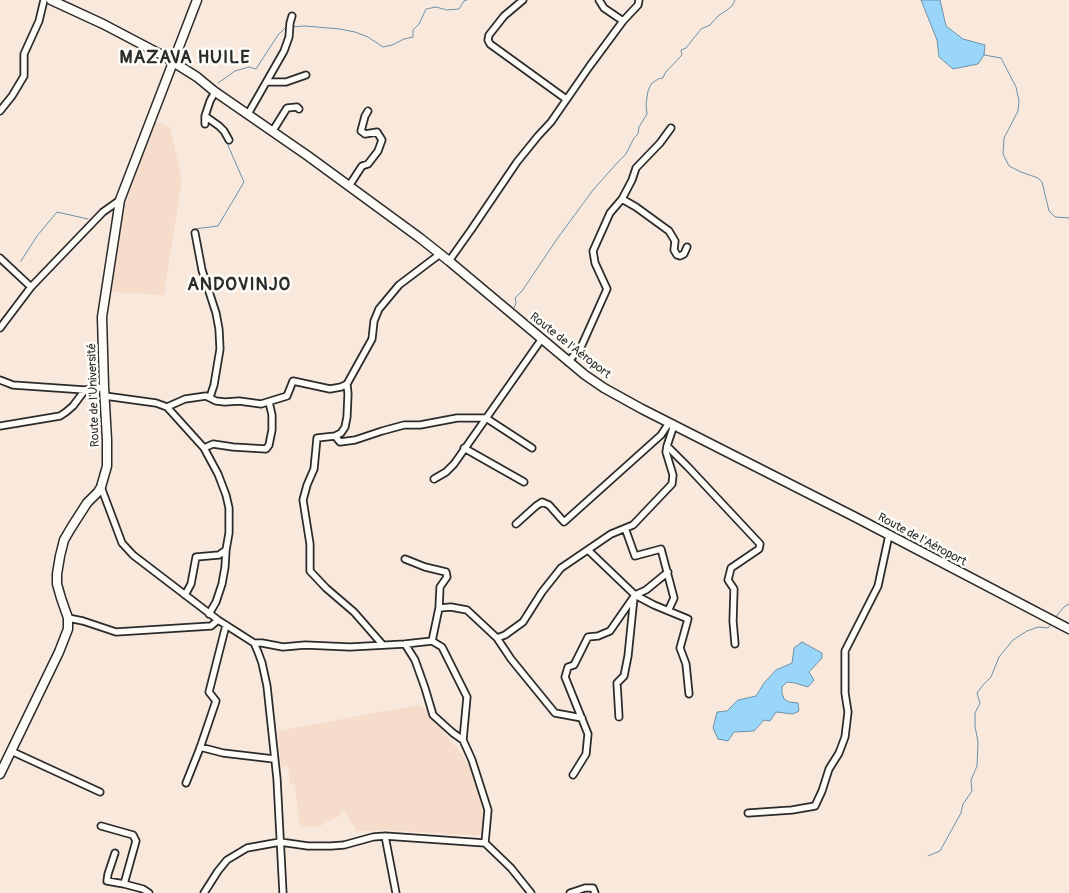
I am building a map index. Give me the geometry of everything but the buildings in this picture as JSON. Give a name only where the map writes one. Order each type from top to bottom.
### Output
[{"type":"main road","name":"Route de l'Aéroport","points":[[51,0],[61,2],[103,24],[197,77],[440,254],[585,376],[604,388],[1069,629]]},
{"type":"main road","name":"Route de l'Université","points":[[68,618],[57,584],[57,574],[64,540],[87,503],[98,492],[107,458],[108,440],[104,396],[102,317],[120,200],[198,0]]},
{"type":"main road","points":[[0,774],[59,652],[68,629],[68,618]]},
{"type":"street","points":[[0,111],[24,76],[24,54],[43,11],[44,0]]},
{"type":"street","points":[[523,0],[500,21],[489,35],[488,40],[490,44],[566,100]]},
{"type":"street","points":[[599,0],[604,8],[623,21]]},
{"type":"street","points":[[449,261],[517,162],[551,122],[623,21],[638,5],[639,0]]},
{"type":"street","points":[[248,114],[284,52],[289,37],[292,16]]},
{"type":"street","points":[[267,82],[286,82],[306,75]]},
{"type":"street","points":[[205,124],[205,116],[210,101],[216,92]]},
{"type":"street","points":[[272,132],[287,108],[297,107],[299,109]]},
{"type":"street","points":[[349,186],[362,166],[368,164],[378,150],[382,140],[376,132],[365,134],[361,131],[368,110]]},
{"type":"street","points":[[205,116],[224,131],[229,140]]},
{"type":"street","points":[[568,362],[581,347],[607,289],[596,263],[593,250],[610,213],[622,199],[636,168],[660,143],[671,128]]},
{"type":"street","points":[[622,199],[669,231],[675,241],[674,250],[677,255],[684,254],[687,247]]},
{"type":"street","points":[[0,328],[32,287],[103,212],[120,200]]},
{"type":"street","points":[[195,233],[202,270],[216,313],[219,329],[220,349],[210,397]]},
{"type":"street","points":[[382,644],[354,612],[326,588],[310,571],[310,544],[303,500],[307,484],[314,469],[317,438],[335,436],[341,433],[345,427],[347,384],[372,339],[374,321],[378,309],[399,285],[440,254]]},
{"type":"street","points":[[0,258],[32,287]]},
{"type":"street","points":[[434,479],[446,472],[454,464],[541,340]]},
{"type":"street","points":[[0,380],[14,385],[85,390],[104,387]]},
{"type":"street","points":[[167,407],[185,399],[206,396],[216,401],[239,401],[261,404],[287,396],[293,381],[330,389],[347,384]]},
{"type":"street","points":[[0,426],[60,416],[73,406],[85,390]]},
{"type":"street","points":[[104,396],[156,403],[167,407],[204,448],[218,474],[229,508],[229,533],[222,584],[216,602],[209,614]]},
{"type":"street","points":[[204,448],[213,444],[266,450],[272,430],[272,415],[269,402]]},
{"type":"street","points":[[335,436],[340,442],[355,440],[404,425],[420,425],[456,418],[474,417],[486,418],[532,448]]},
{"type":"street","points":[[497,638],[505,635],[523,622],[542,592],[561,568],[611,534],[633,524],[672,484],[673,475],[666,452],[672,424]]},
{"type":"street","points":[[516,524],[542,502],[549,505],[564,522],[672,424]]},
{"type":"street","points":[[667,446],[760,544],[759,549],[731,568],[729,574],[728,580],[734,590],[732,621],[735,644]]},
{"type":"street","points":[[464,448],[524,482]]},
{"type":"street","points":[[101,486],[122,542],[133,555],[209,614],[254,643],[283,647],[305,645],[350,647],[432,641],[442,647],[467,697],[463,740],[472,760],[488,810],[485,843]]},
{"type":"street","points":[[625,528],[634,556],[662,549],[674,598],[668,611]]},
{"type":"street","points":[[748,813],[792,810],[815,806],[829,769],[839,753],[846,736],[848,712],[845,693],[845,651],[878,586],[888,535]]},
{"type":"street","points":[[185,596],[191,584],[196,557],[219,555],[226,550]]},
{"type":"street","points":[[588,550],[635,595],[668,611],[688,618],[680,648],[686,664],[689,694]]},
{"type":"street","points":[[405,559],[425,567],[446,572],[447,576],[440,587],[439,608],[432,641]]},
{"type":"street","points":[[573,775],[586,754],[588,734],[565,677],[568,667],[574,665],[588,637],[598,636],[610,631],[635,595],[646,590],[668,572]]},
{"type":"street","points":[[619,717],[617,683],[624,676],[635,595]]},
{"type":"street","points":[[439,608],[451,607],[467,610],[497,638],[554,713],[582,718]]},
{"type":"street","points":[[68,618],[84,621],[116,632],[211,626],[218,620]]},
{"type":"street","points":[[186,783],[216,701],[209,692],[226,625]]},
{"type":"street","points":[[254,643],[262,663],[267,686],[277,779],[283,893]]},
{"type":"street","points":[[405,644],[415,660],[433,715],[463,740]]},
{"type":"street","points":[[200,747],[223,753],[274,759]]},
{"type":"street","points":[[11,751],[100,792]]},
{"type":"street","points":[[101,826],[133,835],[136,841],[124,884]]},
{"type":"street","points":[[385,836],[396,893]]},
{"type":"street","points":[[204,893],[227,860],[247,848],[280,842],[308,846],[344,845],[373,837],[385,836],[485,843],[511,868],[531,893]]},
{"type":"street","points":[[116,853],[107,881],[143,889],[149,893]]},
{"type":"street","points":[[570,893],[584,888],[593,888],[595,893]]},
{"type":"shaded area","points":[[155,121],[170,127],[182,180],[164,295],[112,292],[119,221]]},
{"type":"shaded area","points":[[418,705],[425,708],[464,757],[485,796],[483,836],[386,830],[357,831],[343,810],[339,816],[320,826],[302,828],[299,823],[295,784],[290,784],[288,766],[281,767],[278,731]]},
{"type":"water","points":[[921,0],[940,0],[946,26],[963,39],[985,45],[984,55],[978,64],[953,69],[939,57],[937,40]]},
{"type":"water","points":[[802,642],[822,653],[822,658],[809,672],[814,680],[808,687],[787,682],[782,687],[784,699],[789,702],[798,703],[799,711],[793,714],[776,712],[770,721],[764,720],[754,731],[734,732],[728,741],[718,739],[713,728],[717,712],[727,711],[738,700],[756,696],[764,683],[776,670],[792,663],[794,648]]},
{"type":"waterway","points":[[292,27],[305,26],[355,32],[368,37],[383,47],[413,37],[413,30],[419,24],[426,9],[436,7],[447,10],[459,9],[464,1],[467,0]]},
{"type":"waterway","points":[[514,308],[515,298],[522,291],[557,239],[593,190],[626,154],[647,114],[646,104],[651,84],[663,78],[665,73],[682,55],[681,50],[686,48],[701,29],[710,25],[718,16],[732,6],[735,0]]},
{"type":"waterway","points":[[218,83],[235,71],[249,67],[256,69],[278,35],[288,27]]},
{"type":"waterway","points":[[984,55],[1001,58],[1016,87],[1019,101],[1018,111],[1004,138],[1003,154],[1009,166],[1038,178],[1042,182],[1049,211],[1055,217],[1069,218]]},
{"type":"waterway","points":[[207,101],[208,95]]},
{"type":"waterway","points":[[194,229],[218,226],[244,182],[223,134],[208,122]]},
{"type":"waterway","points":[[21,261],[37,236],[57,212],[88,219]]},
{"type":"waterway","points":[[1054,619],[1069,604]]},
{"type":"waterway","points":[[928,856],[940,851],[961,813],[963,804],[972,791],[971,780],[977,766],[978,742],[975,713],[980,703],[977,693],[991,677],[999,657],[1013,640],[1027,631],[1038,627],[1048,628],[1051,624]]},
{"type":"district","name":"MAZAVA HUILE","points":[[185,58]]},
{"type":"district","name":"ANDOVINJO","points":[[239,285]]}]
